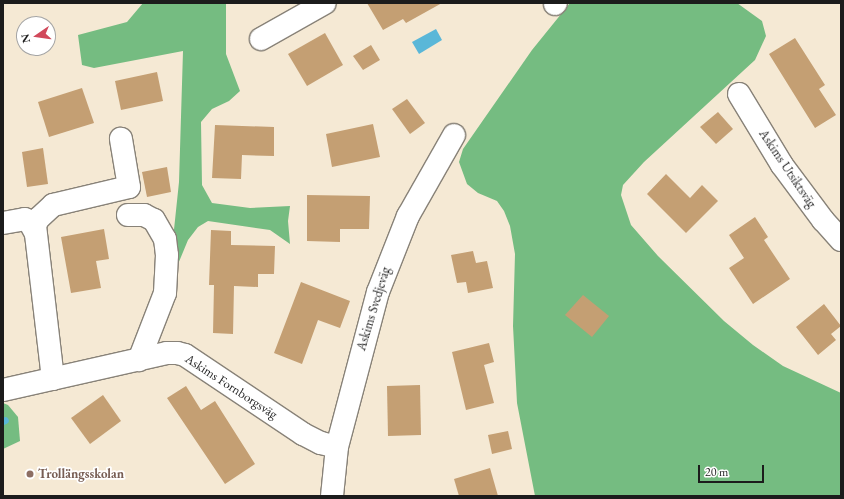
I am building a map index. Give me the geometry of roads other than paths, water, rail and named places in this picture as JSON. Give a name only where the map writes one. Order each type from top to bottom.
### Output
[{"type":"street","points":[[261,39],[325,3]]},
{"type":"street","name":"Askims Utsiktsväg","points":[[739,94],[790,177],[841,240]]},
{"type":"street","name":"Askims Svedjeväg","points":[[332,496],[337,447],[366,332],[392,254],[408,216],[454,135]]},
{"type":"street","points":[[53,379],[35,232],[38,218],[53,204],[129,187],[121,139]]},
{"type":"street","points":[[128,215],[144,215],[154,220],[165,239],[167,255],[165,292],[139,360]]},
{"type":"street","points":[[3,223],[25,219],[29,221],[35,232]]},
{"type":"street","name":"Askims Fornborgsväg","points":[[3,390],[167,353],[185,355],[303,434],[321,443],[337,447]]},
{"type":"water","points":[[436,29],[442,40],[419,54],[412,42]]},
{"type":"place","name":"Trollängsskolan","points":[[30,474]]}]
